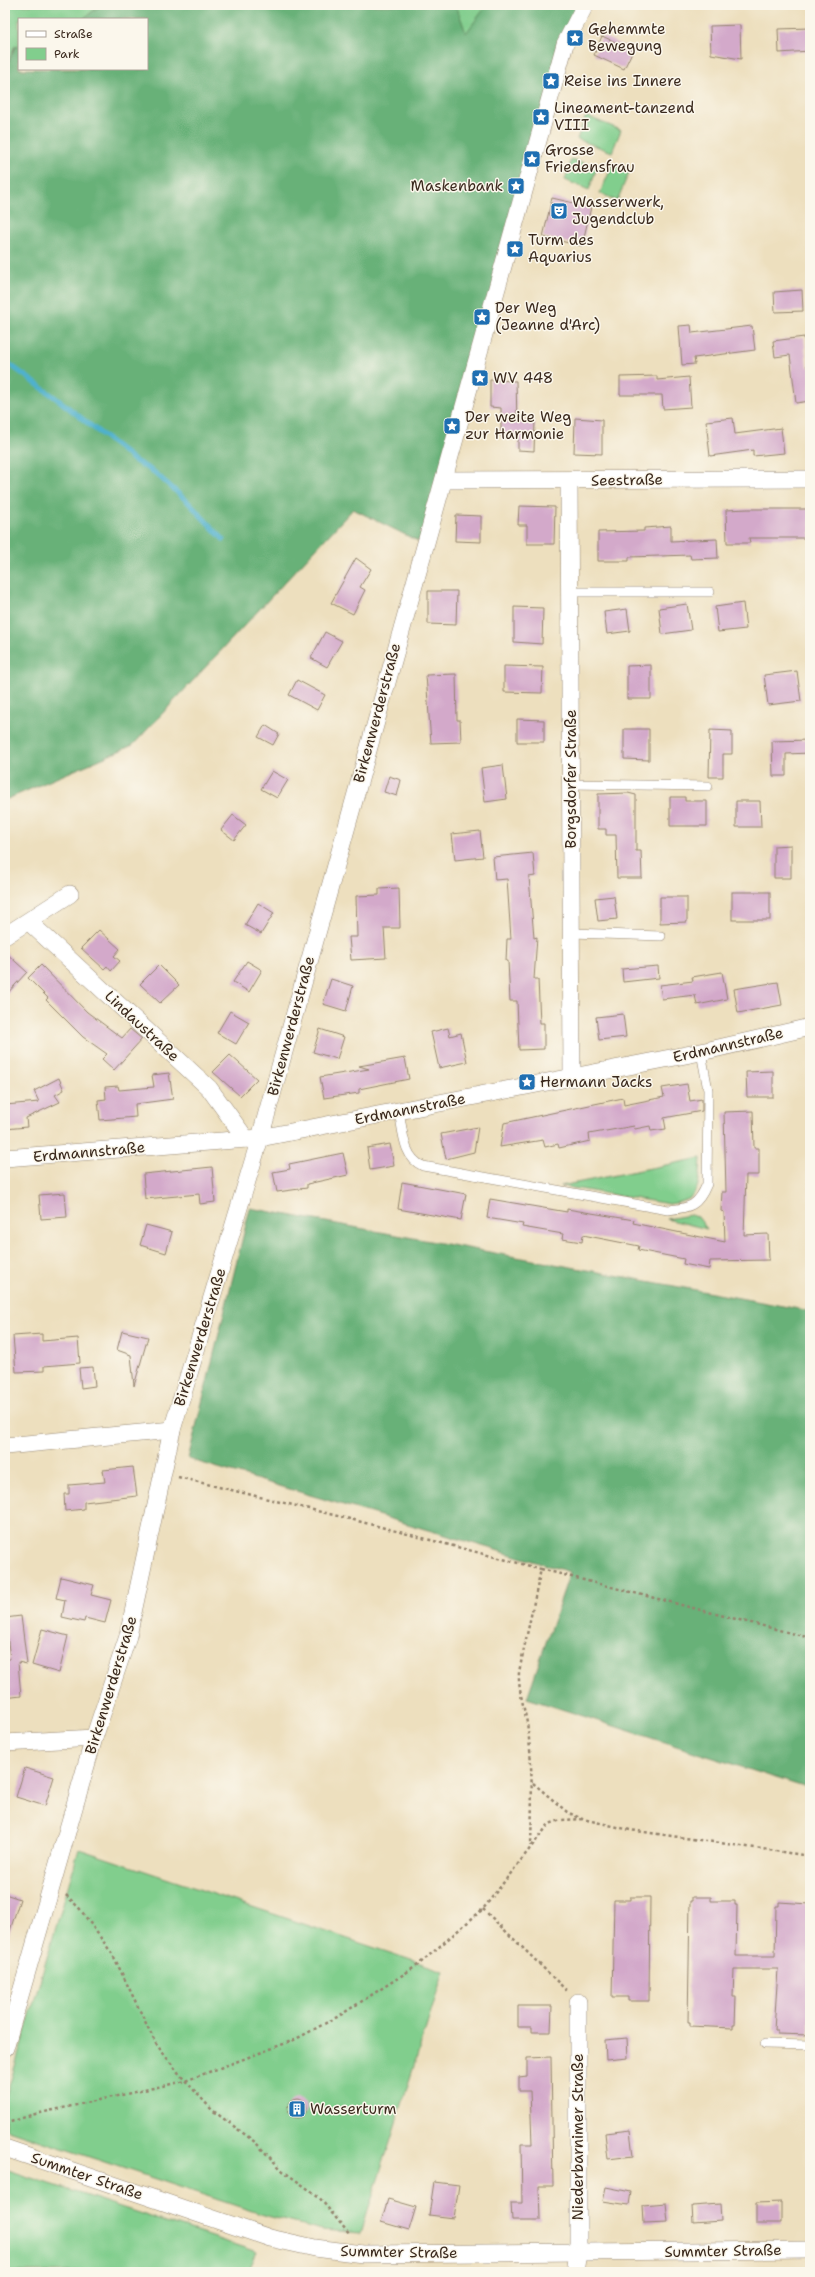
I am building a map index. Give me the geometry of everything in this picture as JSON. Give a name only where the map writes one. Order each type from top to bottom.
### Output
[{"type":"street","name":"Birkenwerderstraße","points":[[5,2048],[54,1882],[94,1738],[128,1636],[172,1430],[253,1138],[424,544],[444,480],[565,44],[585,5]]},
{"type":"street","name":"Seestraße","points":[[444,480],[570,481],[810,479]]},
{"type":"street","name":"Borgsdorfer Straße","points":[[570,481],[569,592],[572,1078]]},
{"type":"street","points":[[5,936],[29,922],[70,894]]},
{"type":"street","name":"Lindaustraße","points":[[29,922],[209,1088],[253,1138]]},
{"type":"street","name":"Erdmannstraße","points":[[5,1158],[253,1138],[572,1078],[701,1052],[810,1027]]},
{"type":"street","points":[[5,1446],[172,1430]]},
{"type":"street","points":[[5,1743],[94,1738]]},
{"type":"street","name":"Niederbarnimer Straße","points":[[575,2272],[578,2252],[578,2002]]},
{"type":"street","name":"Summter Straße","points":[[5,2148],[270,2238],[316,2248],[363,2254],[810,2250]]},
{"type":"lane","points":[[569,592],[710,592]]},
{"type":"lane","points":[[571,784],[708,786]]},
{"type":"lane","points":[[572,933],[661,936]]},
{"type":"lane","points":[[399,1111],[408,1155],[415,1163],[423,1166],[668,1210],[680,1209],[692,1206],[701,1199],[707,1184],[708,1090],[701,1052]]},
{"type":"lane","points":[[765,2044],[810,2045]]},
{"type":"path","points":[[162,1473],[354,1520],[810,1638]]},
{"type":"path","points":[[531,1847],[532,1783],[527,1723],[518,1689],[519,1672],[541,1569]]},
{"type":"path","points":[[532,1783],[567,1812],[583,1819],[630,1830],[810,1856]]},
{"type":"path","points":[[5,2124],[31,2115],[185,2081],[294,2040],[339,2016],[418,1965],[483,1909],[549,1824],[561,1820],[583,1819]]},
{"type":"path","points":[[54,1882],[80,1909],[113,1955],[156,2044],[185,2081],[212,2110],[255,2142],[283,2171],[318,2196],[363,2254]]},
{"type":"path","points":[[483,1909],[578,2002]]},
{"type":"green space","points":[[5,5],[101,5],[84,18],[18,18],[18,46],[14,47],[7,66],[5,79]]},
{"type":"green space","points":[[101,5],[456,5],[466,33],[487,5],[578,5],[424,544],[353,509],[133,745],[5,800],[5,79],[7,66],[15,47],[18,46],[18,70],[148,70],[148,18],[84,18]]},
{"type":"green space","points":[[456,5],[491,5],[468,42]]},
{"type":"green space","points":[[586,116],[621,130],[612,152],[577,139]]},
{"type":"green space","points":[[571,159],[597,167],[589,190],[565,180]]},
{"type":"green space","points":[[613,164],[630,170],[617,201],[600,193]]},
{"type":"green space","points":[[701,1158],[700,1177],[696,1190],[692,1196],[679,1202],[669,1204],[561,1186]]},
{"type":"green space","points":[[250,1208],[810,1311],[810,1789],[527,1698],[570,1572],[188,1459]]},
{"type":"green space","points":[[690,1215],[698,1217],[707,1229],[667,1219]]},
{"type":"green space","points":[[79,1849],[444,1971],[361,2233],[322,2230],[267,2216],[5,2129],[5,2100]]},
{"type":"green space","points":[[5,2169],[257,2252],[248,2272],[5,2272]]},
{"type":"building","points":[[740,25],[741,59],[711,54],[710,26]]},
{"type":"building","points":[[810,28],[810,51],[779,53],[778,29]]},
{"type":"building","points":[[602,36],[633,50],[624,69],[594,55]]},
{"type":"building","points":[[552,198],[591,207],[582,246],[543,237]]},
{"type":"building","points":[[802,290],[803,311],[775,312],[774,292]]},
{"type":"building","points":[[691,325],[692,333],[752,326],[755,350],[694,358],[695,364],[682,365],[679,326]]},
{"type":"building","points":[[804,337],[807,367],[810,367],[810,401],[796,403],[790,355],[775,357],[773,341]]},
{"type":"building","points":[[657,376],[657,380],[689,377],[691,407],[663,409],[662,395],[620,395],[620,377]]},
{"type":"building","points":[[490,380],[516,381],[517,421],[535,421],[534,451],[518,450],[518,437],[501,436],[501,408],[490,407]]},
{"type":"building","points":[[575,418],[602,420],[602,454],[574,453]]},
{"type":"building","points":[[733,418],[735,434],[781,428],[784,453],[753,456],[753,450],[710,456],[706,421]]},
{"type":"building","points":[[519,506],[555,507],[554,544],[527,544],[527,525],[518,525]]},
{"type":"building","points":[[810,509],[810,538],[749,538],[750,543],[727,543],[726,510]]},
{"type":"building","points":[[456,515],[481,516],[481,542],[455,541]]},
{"type":"building","points":[[671,526],[671,541],[717,539],[718,558],[691,559],[690,555],[629,557],[629,561],[598,561],[598,532],[644,531],[644,528]]},
{"type":"building","points":[[356,558],[371,569],[360,587],[365,590],[353,614],[331,603]]},
{"type":"building","points":[[428,591],[457,591],[456,625],[428,624]]},
{"type":"building","points":[[743,603],[746,629],[718,632],[715,607]]},
{"type":"building","points":[[687,604],[691,630],[662,634],[659,608]]},
{"type":"building","points":[[514,607],[543,608],[542,644],[514,642]]},
{"type":"building","points":[[627,609],[630,631],[607,634],[604,612]]},
{"type":"building","points":[[325,632],[342,641],[327,667],[311,658]]},
{"type":"building","points":[[651,665],[651,699],[627,699],[627,666]]},
{"type":"building","points":[[504,666],[543,667],[542,693],[504,692]]},
{"type":"building","points":[[797,671],[801,701],[768,705],[764,675]]},
{"type":"building","points":[[456,674],[457,720],[460,720],[461,742],[431,743],[426,675]]},
{"type":"building","points":[[297,680],[325,695],[317,710],[289,695]]},
{"type":"building","points":[[517,719],[544,720],[544,742],[517,742]]},
{"type":"building","points":[[265,725],[279,734],[273,745],[258,737]]},
{"type":"building","points":[[624,729],[649,729],[649,760],[624,759]]},
{"type":"building","points":[[710,730],[732,731],[732,754],[723,754],[723,777],[709,777]]},
{"type":"building","points":[[810,740],[810,753],[786,754],[786,776],[773,776],[772,741]]},
{"type":"building","points":[[503,765],[507,799],[485,802],[481,768]]},
{"type":"building","points":[[272,771],[288,780],[277,798],[261,789]]},
{"type":"building","points":[[389,776],[401,780],[397,796],[384,792]]},
{"type":"building","points":[[628,793],[636,795],[636,851],[641,851],[642,878],[617,878],[616,835],[606,835],[606,829],[598,829],[598,794]]},
{"type":"building","points":[[670,797],[685,797],[685,801],[707,801],[707,826],[670,826]]},
{"type":"building","points":[[736,801],[760,801],[761,827],[736,827]]},
{"type":"building","points":[[233,815],[246,825],[234,840],[221,830]]},
{"type":"building","points":[[480,831],[483,857],[455,860],[452,834]]},
{"type":"building","points":[[791,845],[791,878],[774,878],[774,846]]},
{"type":"building","points":[[533,853],[535,876],[529,877],[534,938],[537,937],[534,979],[538,979],[540,1023],[544,1023],[544,1049],[519,1050],[517,1001],[510,1001],[508,961],[506,961],[507,939],[511,939],[507,879],[495,880],[493,857]]},
{"type":"building","points":[[399,888],[400,928],[384,928],[386,958],[351,960],[349,937],[357,937],[356,896],[379,895],[379,889]]},
{"type":"building","points":[[732,892],[770,892],[770,920],[732,920]]},
{"type":"building","points":[[614,896],[617,919],[598,921],[595,898]]},
{"type":"building","points":[[660,897],[687,897],[687,922],[660,923]]},
{"type":"building","points":[[258,903],[274,913],[261,934],[245,925]]},
{"type":"building","points":[[99,930],[120,949],[114,956],[120,961],[111,971],[107,966],[104,969],[81,948]]},
{"type":"building","points":[[5,952],[27,972],[5,996]]},
{"type":"building","points":[[247,961],[262,970],[249,992],[233,982]]},
{"type":"building","points":[[41,965],[87,1012],[122,1038],[130,1029],[142,1039],[114,1070],[102,1059],[107,1054],[83,1037],[46,1000],[48,998],[28,978]]},
{"type":"building","points":[[159,965],[179,985],[160,1003],[140,984]]},
{"type":"building","points":[[658,966],[659,978],[623,982],[622,969]]},
{"type":"building","points":[[722,972],[727,999],[697,1005],[695,995],[662,999],[660,985],[693,981],[692,977]]},
{"type":"building","points":[[331,979],[353,986],[346,1011],[323,1004]]},
{"type":"building","points":[[778,982],[782,1005],[738,1013],[734,989]]},
{"type":"building","points":[[230,1011],[249,1022],[236,1044],[217,1033]]},
{"type":"building","points":[[623,1014],[626,1037],[599,1040],[596,1017]]},
{"type":"building","points":[[448,1028],[450,1036],[461,1033],[467,1062],[439,1068],[431,1032]]},
{"type":"building","points":[[320,1029],[344,1037],[337,1059],[313,1052]]},
{"type":"building","points":[[230,1055],[257,1079],[240,1096],[213,1072]]},
{"type":"building","points":[[405,1058],[409,1079],[359,1089],[359,1093],[324,1098],[320,1077],[369,1069],[359,1066]]},
{"type":"building","points":[[773,1071],[773,1097],[747,1097],[746,1072]]},
{"type":"building","points":[[169,1073],[173,1099],[135,1104],[136,1117],[100,1120],[98,1100],[106,1099],[105,1087],[118,1086],[119,1090],[154,1087],[152,1075]]},
{"type":"building","points":[[59,1078],[64,1090],[55,1095],[60,1102],[26,1118],[27,1127],[5,1129],[5,1105],[39,1102],[34,1091]]},
{"type":"building","points":[[687,1084],[690,1101],[702,1099],[702,1111],[664,1118],[666,1129],[651,1131],[650,1126],[635,1129],[634,1126],[589,1134],[590,1141],[559,1148],[558,1144],[545,1147],[543,1140],[500,1147],[504,1123],[623,1098],[624,1105],[664,1097],[662,1088]]},
{"type":"building","points":[[753,1111],[754,1148],[759,1148],[759,1175],[746,1175],[744,1235],[768,1234],[769,1260],[710,1261],[709,1269],[683,1264],[684,1259],[638,1250],[639,1246],[583,1235],[582,1242],[562,1239],[563,1234],[522,1227],[523,1224],[487,1218],[490,1199],[567,1212],[567,1209],[634,1220],[633,1223],[725,1242],[724,1212],[721,1211],[722,1192],[726,1192],[724,1112]]},
{"type":"building","points":[[478,1127],[474,1152],[446,1159],[441,1134]]},
{"type":"building","points":[[390,1144],[394,1166],[370,1170],[367,1148]]},
{"type":"building","points":[[343,1153],[348,1175],[307,1184],[307,1188],[277,1192],[273,1172],[290,1169],[289,1164]]},
{"type":"building","points":[[212,1167],[215,1202],[200,1204],[199,1194],[145,1199],[143,1174]]},
{"type":"building","points":[[402,1182],[466,1194],[461,1220],[398,1209]]},
{"type":"building","points":[[65,1193],[67,1217],[41,1219],[39,1195]]},
{"type":"building","points":[[146,1225],[172,1232],[166,1253],[140,1245]]},
{"type":"building","points":[[122,1331],[148,1337],[134,1386],[131,1355],[117,1350]]},
{"type":"building","points":[[42,1334],[42,1341],[78,1338],[80,1363],[44,1366],[44,1371],[16,1372],[13,1336]]},
{"type":"building","points":[[93,1367],[95,1386],[81,1388],[79,1368]]},
{"type":"building","points":[[133,1467],[137,1496],[84,1502],[84,1509],[65,1511],[64,1494],[69,1494],[69,1485],[105,1482],[103,1470]]},
{"type":"building","points":[[61,1577],[94,1585],[91,1595],[111,1600],[105,1623],[85,1618],[84,1622],[62,1617],[65,1600],[56,1598]]},
{"type":"building","points":[[21,1616],[27,1664],[18,1662],[21,1696],[5,1698],[5,1659],[10,1659],[5,1618]]},
{"type":"building","points":[[42,1629],[68,1636],[59,1673],[32,1665]]},
{"type":"building","points":[[25,1768],[54,1777],[45,1806],[16,1797]]},
{"type":"building","points":[[5,1894],[20,1899],[8,1937],[5,1937]]},
{"type":"building","points":[[630,1897],[650,1897],[649,2001],[628,2001],[628,1997],[612,1997],[614,1900],[630,1900]]},
{"type":"building","points":[[692,1897],[711,1897],[711,1901],[735,1901],[735,1905],[737,1905],[736,1956],[775,1956],[776,1906],[779,1906],[779,1902],[810,1904],[810,2035],[777,2034],[777,2030],[774,2030],[778,1969],[734,1969],[733,1997],[736,1997],[735,2024],[733,2024],[733,2028],[690,2026],[690,2022],[688,2022],[690,1901],[692,1901]]},
{"type":"building","points":[[518,2006],[552,2006],[551,2032],[532,2032],[532,2027],[518,2027]]},
{"type":"building","points":[[627,2038],[628,2058],[606,2060],[605,2040]]},
{"type":"building","points":[[551,2057],[553,2186],[539,2186],[540,2220],[512,2220],[511,2203],[522,2203],[521,2144],[532,2144],[530,2091],[519,2091],[519,2077],[527,2076],[527,2058]]},
{"type":"building","name":"Wasserturm","points":[[293,2098],[301,2098],[307,2104],[307,2112],[301,2118],[293,2118],[287,2112],[287,2104]]},
{"type":"building","points":[[630,2130],[633,2156],[608,2159],[605,2133]]},
{"type":"building","points":[[434,2182],[459,2185],[454,2218],[429,2215]]},
{"type":"building","points":[[606,2187],[631,2192],[629,2205],[603,2201]]},
{"type":"building","points":[[388,2199],[416,2207],[409,2230],[381,2222]]},
{"type":"building","points":[[781,2202],[781,2223],[756,2223],[756,2203]]},
{"type":"building","points":[[666,2203],[668,2222],[644,2223],[643,2205]]},
{"type":"building","points":[[720,2204],[721,2221],[693,2223],[692,2206]]},
{"type":"waterway","points":[[5,361],[60,401],[135,461],[154,472],[188,502],[223,539]]},
{"type":"place","name":"Gehemmte Bewegung","points":[[575,38]]},
{"type":"place","name":"Reise ins Innere","points":[[551,81]]},
{"type":"place","name":"Lineament-tanzend VIII","points":[[541,117]]},
{"type":"place","name":"Grosse Friedensfrau","points":[[532,159]]},
{"type":"place","name":"Maskenbank","points":[[516,186]]},
{"type":"place","name":"Wasserwerk, Jugendclub","points":[[559,211]]},
{"type":"place","name":"Turm des Aquarius","points":[[515,249]]},
{"type":"place","name":"Der Weg (Jeanne d'Arc)","points":[[482,317]]},
{"type":"place","name":"WV 448","points":[[480,378]]},
{"type":"place","name":"Der weite Weg zur Harmonie","points":[[452,426]]},
{"type":"place","name":"Hermann Jacks","points":[[527,1082]]},
{"type":"place","name":"Wasserturm","points":[[297,2109]]}]
